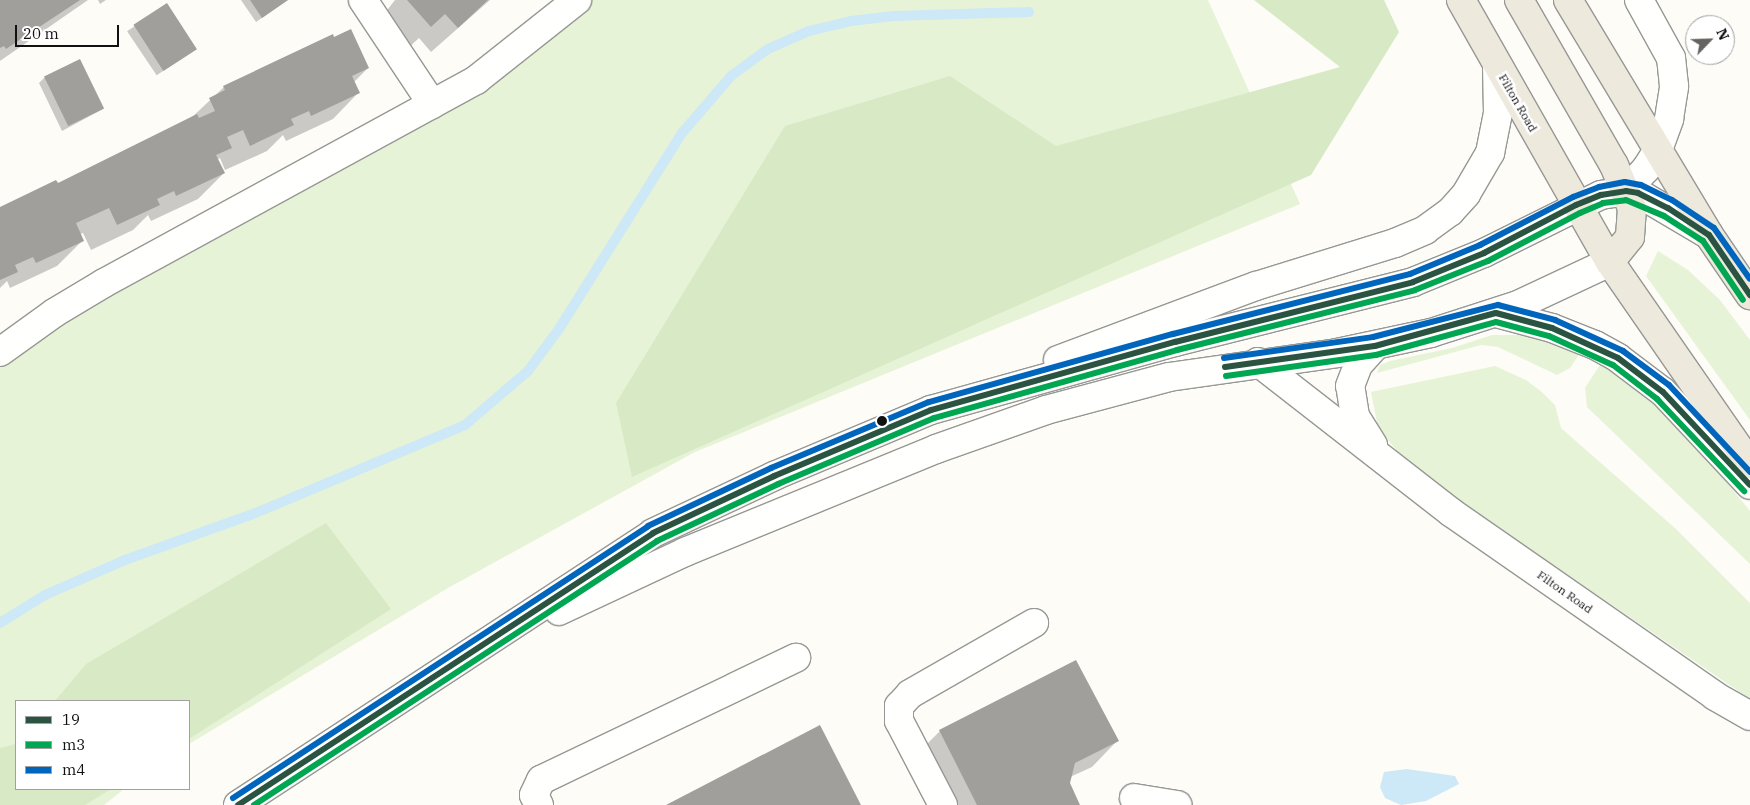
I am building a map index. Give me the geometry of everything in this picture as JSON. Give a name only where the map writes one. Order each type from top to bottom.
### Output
[{"type":"main road","name":"Filton Road","points":[[1461,0],[1497,67],[1610,262],[1750,464]]},
{"type":"main road","points":[[1519,0],[1600,140],[1626,191],[1632,208],[1632,230],[1623,249],[1610,262]]},
{"type":"main road","points":[[1568,0],[1709,235],[1750,295]]},
{"type":"street","points":[[363,0],[432,104]]},
{"type":"street","points":[[0,352],[54,313],[104,283],[432,104],[491,69],[577,0]]},
{"type":"street","points":[[1626,191],[1646,169],[1658,150],[1672,104],[1675,74],[1665,45],[1639,0]]},
{"type":"street","points":[[238,805],[653,533],[783,472],[931,410],[1177,314],[1395,244],[1424,230],[1450,212],[1466,194],[1490,153],[1498,113],[1497,67]]},
{"type":"street","points":[[931,410],[1175,342],[1413,282],[1484,253],[1576,205],[1601,195],[1626,191],[1638,193],[1668,208],[1709,235]]},
{"type":"street","points":[[465,656],[685,552],[982,432],[1106,392],[1169,377],[1258,362],[1375,346],[1496,313],[1570,284],[1610,262]]},
{"type":"street","points":[[1496,313],[1552,328],[1595,344],[1618,358],[1663,392],[1750,485]]},
{"type":"street","name":"Filton Road","points":[[1375,346],[1353,375],[1349,396],[1355,416],[1383,462]]},
{"type":"street","name":"Filton Road","points":[[1258,362],[1304,395],[1383,462],[1512,555],[1715,696],[1750,716]]},
{"type":"street","points":[[943,805],[899,721],[899,706],[910,694],[1034,623]]},
{"type":"street","points":[[539,805],[534,795],[541,780],[796,658]]},
{"type":"street","points":[[1134,798],[1177,805]]},
{"type":"green space","points":[[577,0],[1208,0],[1300,204],[695,452],[448,588],[190,743],[190,700],[15,700],[15,790],[123,790],[104,805],[0,805],[0,352],[395,124]]},
{"type":"green space","points":[[1254,0],[1384,0],[1399,32],[1311,175],[632,477],[616,403],[785,126],[950,76],[1056,146],[1340,67]]},
{"type":"green space","points":[[1658,251],[1688,270],[1720,300],[1750,340],[1750,420],[1646,276]]},
{"type":"green space","points":[[1492,335],[1533,335],[1583,349],[1570,368],[1557,375],[1498,347],[1481,345],[1377,373],[1380,365],[1390,361],[1452,348]]},
{"type":"green space","points":[[1603,360],[1632,380],[1693,441],[1750,511],[1750,564],[1587,407],[1585,388]]},
{"type":"green space","points":[[1495,366],[1526,380],[1543,393],[1555,405],[1561,428],[1676,529],[1750,603],[1750,699],[1433,483],[1404,459],[1378,428],[1371,392]]},
{"type":"green space","points":[[326,523],[391,609],[190,738],[190,700],[56,700],[86,664]]},
{"type":"green space","points":[[15,744],[15,790],[109,790],[85,805],[0,805],[0,748]]},
{"type":"water","points":[[1407,769],[1455,776],[1459,784],[1426,801],[1401,805],[1385,798],[1380,787],[1384,772]]},
{"type":"building","points":[[0,0],[80,0],[6,49],[4,46],[0,48]]},
{"type":"building","points":[[250,0],[288,0],[262,18]]},
{"type":"building","points":[[407,0],[488,0],[458,28],[445,14],[431,27]]},
{"type":"building","points":[[167,3],[197,49],[163,71],[133,25]]},
{"type":"building","points":[[351,29],[369,68],[352,76],[360,93],[311,116],[309,111],[291,119],[294,125],[250,146],[243,130],[227,137],[232,148],[216,155],[225,173],[176,196],[174,191],[157,199],[160,205],[117,225],[109,208],[76,223],[84,241],[36,263],[33,257],[15,265],[18,272],[0,280],[0,207],[56,180],[58,183],[197,114],[199,118],[215,111],[209,98],[225,90],[223,86],[333,34],[334,37]]},
{"type":"building","points":[[80,59],[104,108],[68,126],[44,77]]},
{"type":"building","points":[[1076,660],[1119,741],[1075,763],[1070,783],[1080,805],[977,805],[939,730]]},
{"type":"building","points":[[820,725],[861,805],[666,805]]},
{"type":"waterway","points":[[0,623],[45,595],[125,560],[258,512],[465,425],[528,371],[559,329],[682,133],[731,76],[768,49],[809,31],[851,21],[894,16],[1029,12]]},
{"type":"transit line","name":"m4","points":[[233,798],[648,526],[771,468],[929,402],[1173,334],[1410,274],[1480,245],[1573,197],[1599,187],[1625,182],[1641,185],[1672,200],[1714,228],[1750,279]]},
{"type":"transit line","name":"19","points":[[238,805],[653,533],[774,476],[931,410],[1175,342],[1413,282],[1484,253],[1576,205],[1601,195],[1626,191],[1638,193],[1668,208],[1709,235],[1750,295]]},
{"type":"transit line","name":"m3","points":[[254,805],[657,541],[778,484],[934,418],[1177,350],[1415,290],[1488,261],[1603,203],[1626,200],[1664,216],[1703,241],[1743,300]]},
{"type":"transit line","name":"m4","points":[[1224,358],[1373,337],[1498,305],[1555,320],[1623,351],[1669,385],[1750,472]]},
{"type":"transit line","name":"19","points":[[1225,367],[1375,346],[1496,313],[1552,328],[1618,358],[1663,392],[1750,485]]},
{"type":"transit line","name":"m3","points":[[1226,376],[1376,355],[1496,322],[1549,336],[1613,365],[1657,399],[1744,491]]}]
